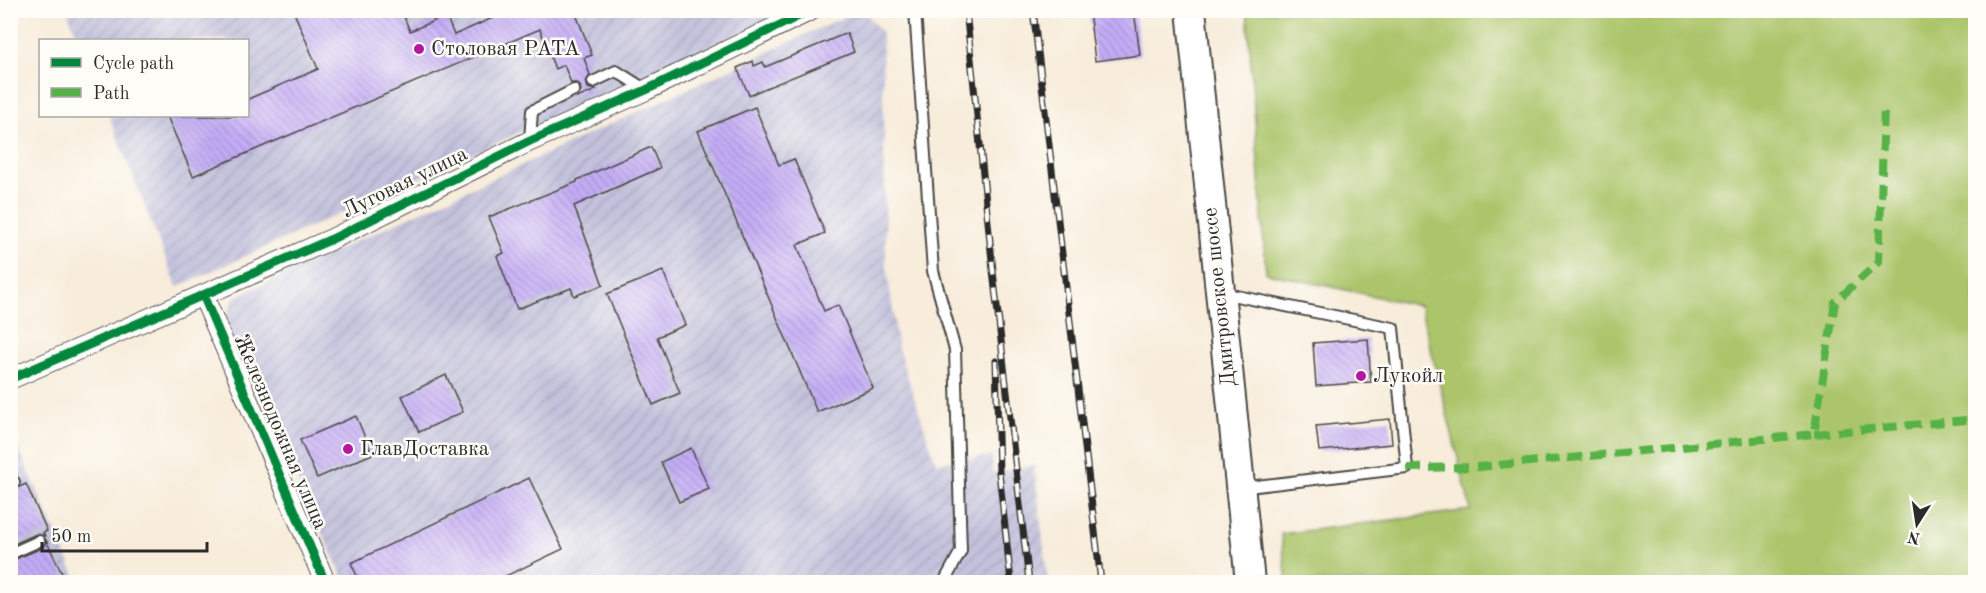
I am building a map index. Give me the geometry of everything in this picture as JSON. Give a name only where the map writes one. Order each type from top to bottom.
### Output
[{"type":"main road","name":"Дмитровское шоссе","points":[[1191,10],[1250,582]]},
{"type":"street","name":"Луговая улица","points":[[10,379],[332,239],[530,141],[646,90],[811,10]]},
{"type":"street","name":"Железнодожная улица","points":[[203,295],[325,582]]},
{"type":"lane","points":[[915,10],[933,271],[955,350],[961,551],[944,582]]},
{"type":"lane","points":[[593,82],[616,71],[646,90]]},
{"type":"lane","points":[[530,141],[532,111],[574,90]]},
{"type":"lane","points":[[1219,292],[1393,328],[1407,468],[1240,488]]},
{"type":"lane","points":[[10,554],[39,541]]},
{"type":"shaded area","points":[[67,11],[788,11],[177,287],[109,117],[249,117],[249,39],[79,39]]},
{"type":"shaded area","points":[[857,11],[864,11],[882,33],[886,261],[898,348],[936,463],[992,456],[993,473],[1034,465],[1048,582],[345,582],[225,324],[233,298]]},
{"type":"shaded area","points":[[11,432],[78,582],[11,582]]},
{"type":"green space","points":[[1247,11],[1975,11],[1975,582],[1287,582],[1281,534],[1471,510],[1420,306],[1266,273]]},
{"type":"building","points":[[293,10],[401,10],[410,31],[446,16],[454,35],[511,10],[584,10],[576,14],[592,55],[584,58],[590,75],[586,82],[588,88],[596,90],[577,98],[581,91],[580,86],[578,83],[571,83],[564,65],[555,69],[540,29],[193,176],[167,117],[249,117],[249,99],[318,69]]},
{"type":"building","points":[[1089,10],[1134,10],[1140,55],[1095,61]]},
{"type":"building","points":[[847,33],[854,52],[749,95],[737,68],[753,61],[754,66],[763,62],[765,67]]},
{"type":"building","points":[[755,107],[779,165],[794,159],[825,233],[797,245],[824,311],[838,305],[873,388],[817,412],[698,131]]},
{"type":"building","points":[[651,147],[660,168],[574,206],[603,285],[574,296],[571,288],[517,309],[497,256],[504,253],[489,217],[577,182],[577,180]]},
{"type":"building","points":[[663,271],[685,325],[657,337],[680,393],[653,405],[607,294]]},
{"type":"building","points":[[1368,339],[1371,382],[1316,386],[1313,343]]},
{"type":"building","points":[[446,375],[463,412],[419,432],[402,396]]},
{"type":"building","points":[[356,416],[372,454],[317,478],[300,440]]},
{"type":"building","points":[[1390,419],[1392,444],[1319,451],[1316,426]]},
{"type":"building","points":[[691,448],[709,489],[679,502],[661,462]]},
{"type":"building","points":[[529,478],[563,549],[493,582],[360,582],[351,563]]},
{"type":"building","points":[[26,484],[47,531],[43,533],[45,536],[36,534],[10,546],[10,491]]},
{"type":"building","points":[[46,540],[66,582],[10,582],[10,561],[42,548]]},
{"type":"railway","points":[[966,10],[1029,582]]},
{"type":"railway","points":[[1033,10],[1101,582]]},
{"type":"railway","points":[[996,361],[999,472],[1011,582]]},
{"type":"marked path","points":[[1407,468],[1479,467],[1814,434],[1835,302],[1879,262],[1884,108]]},
{"type":"marked path","points":[[1814,434],[1976,419]]},
{"type":"cycle path","points":[[10,379],[332,239],[530,141],[646,90],[811,10]]},
{"type":"cycle path","points":[[203,295],[325,582]]},
{"type":"place","name":"Столовая РАТА","points":[[419,49]]},
{"type":"place","name":"Лукойл","points":[[1361,376]]},
{"type":"place","name":"ГлавДоставка","points":[[348,449]]}]
